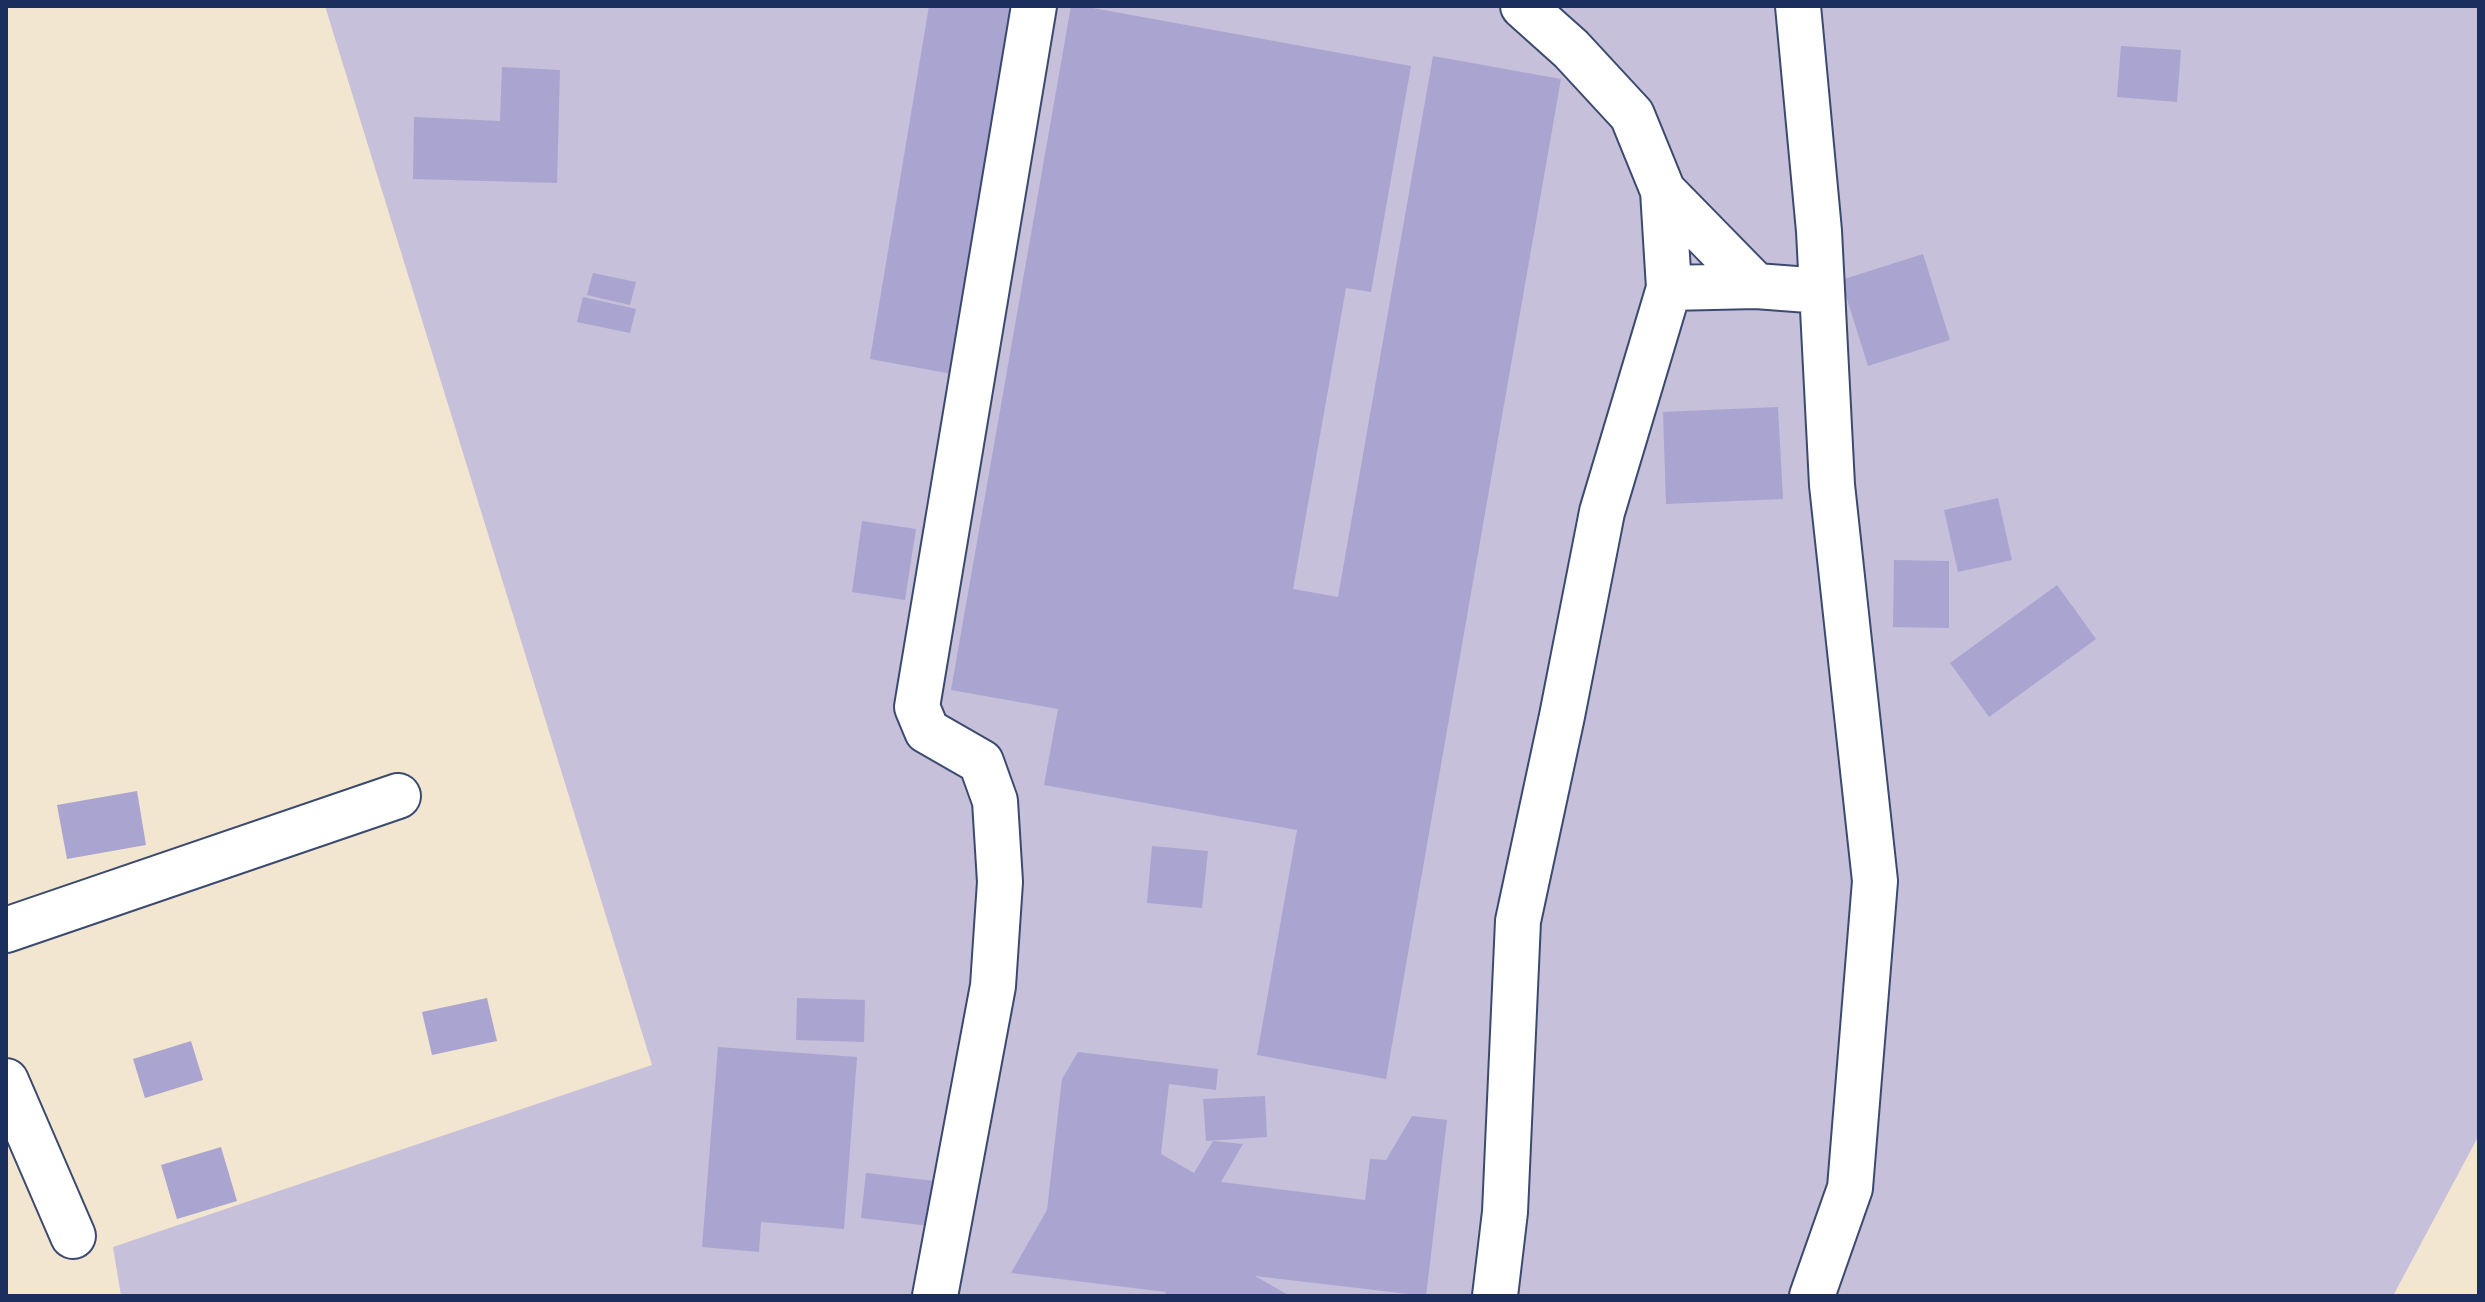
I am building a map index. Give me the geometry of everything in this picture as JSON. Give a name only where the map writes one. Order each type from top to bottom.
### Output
[{"type":"street","points":[[935,1296],[993,986],[1000,882],[995,801],[981,762],[927,731],[917,707],[1034,6]]},
{"type":"street","points":[[1495,1296],[1506,1196],[1518,921],[1602,512],[1669,288],[1663,191],[1632,115],[1571,49],[1523,6]]},
{"type":"street","points":[[1798,6],[1819,231],[1832,485],[1875,881],[1850,1188],[1812,1296]]},
{"type":"street","points":[[1663,191],[1756,286]]},
{"type":"street","points":[[1669,288],[1756,286],[1822,291]]},
{"type":"street","points":[[6,930],[398,796]]},
{"type":"street","points":[[6,1081],[73,1236]]},
{"type":"shaded area","points":[[325,6],[2479,6],[2479,1135],[2393,1296],[121,1296],[113,1247],[652,1065]]},
{"type":"building","points":[[929,6],[1014,6],[952,374],[870,359]]},
{"type":"building","points":[[1071,6],[1411,66],[1371,292],[1346,288],[1293,589],[1338,597],[1433,56],[1561,79],[1386,1079],[1257,1055],[1297,830],[1044,785],[1058,709],[951,690]]},
{"type":"building","points":[[2121,46],[2181,50],[2177,102],[2117,97]]},
{"type":"building","points":[[502,67],[560,70],[557,183],[413,179],[414,117],[500,121]]},
{"type":"building","points":[[1923,254],[1950,340],[1868,366],[1841,280]]},
{"type":"building","points":[[593,273],[636,282],[630,305],[587,295]]},
{"type":"building","points":[[583,297],[636,309],[630,333],[577,322]]},
{"type":"building","points":[[1778,407],[1783,499],[1666,504],[1663,412]]},
{"type":"building","points":[[1998,498],[2012,560],[1958,572],[1944,510]]},
{"type":"building","points":[[862,521],[916,529],[905,600],[852,592]]},
{"type":"building","points":[[1894,560],[1949,561],[1949,628],[1893,627]]},
{"type":"building","points":[[2057,585],[2096,639],[1989,717],[1950,663]]},
{"type":"building","points":[[137,791],[146,845],[67,859],[57,805]]},
{"type":"building","points":[[1152,846],[1208,851],[1202,908],[1147,903]]},
{"type":"building","points":[[487,998],[497,1041],[432,1055],[422,1012]]},
{"type":"building","points":[[797,998],[865,1000],[864,1042],[796,1040]]},
{"type":"building","points":[[191,1041],[203,1080],[145,1098],[133,1059]]},
{"type":"building","points":[[718,1047],[857,1057],[844,1229],[761,1222],[759,1252],[702,1247]]},
{"type":"building","points":[[1078,1052],[1218,1069],[1216,1090],[1169,1084],[1161,1154],[1194,1173],[1213,1141],[1243,1144],[1221,1182],[1365,1200],[1370,1159],[1386,1160],[1412,1116],[1447,1120],[1426,1296],[1255,1276],[1290,1296],[1165,1296],[1166,1292],[1011,1273],[1047,1210],[1062,1079]]},
{"type":"building","points":[[1265,1096],[1267,1137],[1206,1141],[1203,1099]]},
{"type":"building","points":[[221,1147],[237,1201],[177,1219],[161,1165]]},
{"type":"building","points":[[866,1173],[943,1182],[939,1227],[861,1218]]}]
